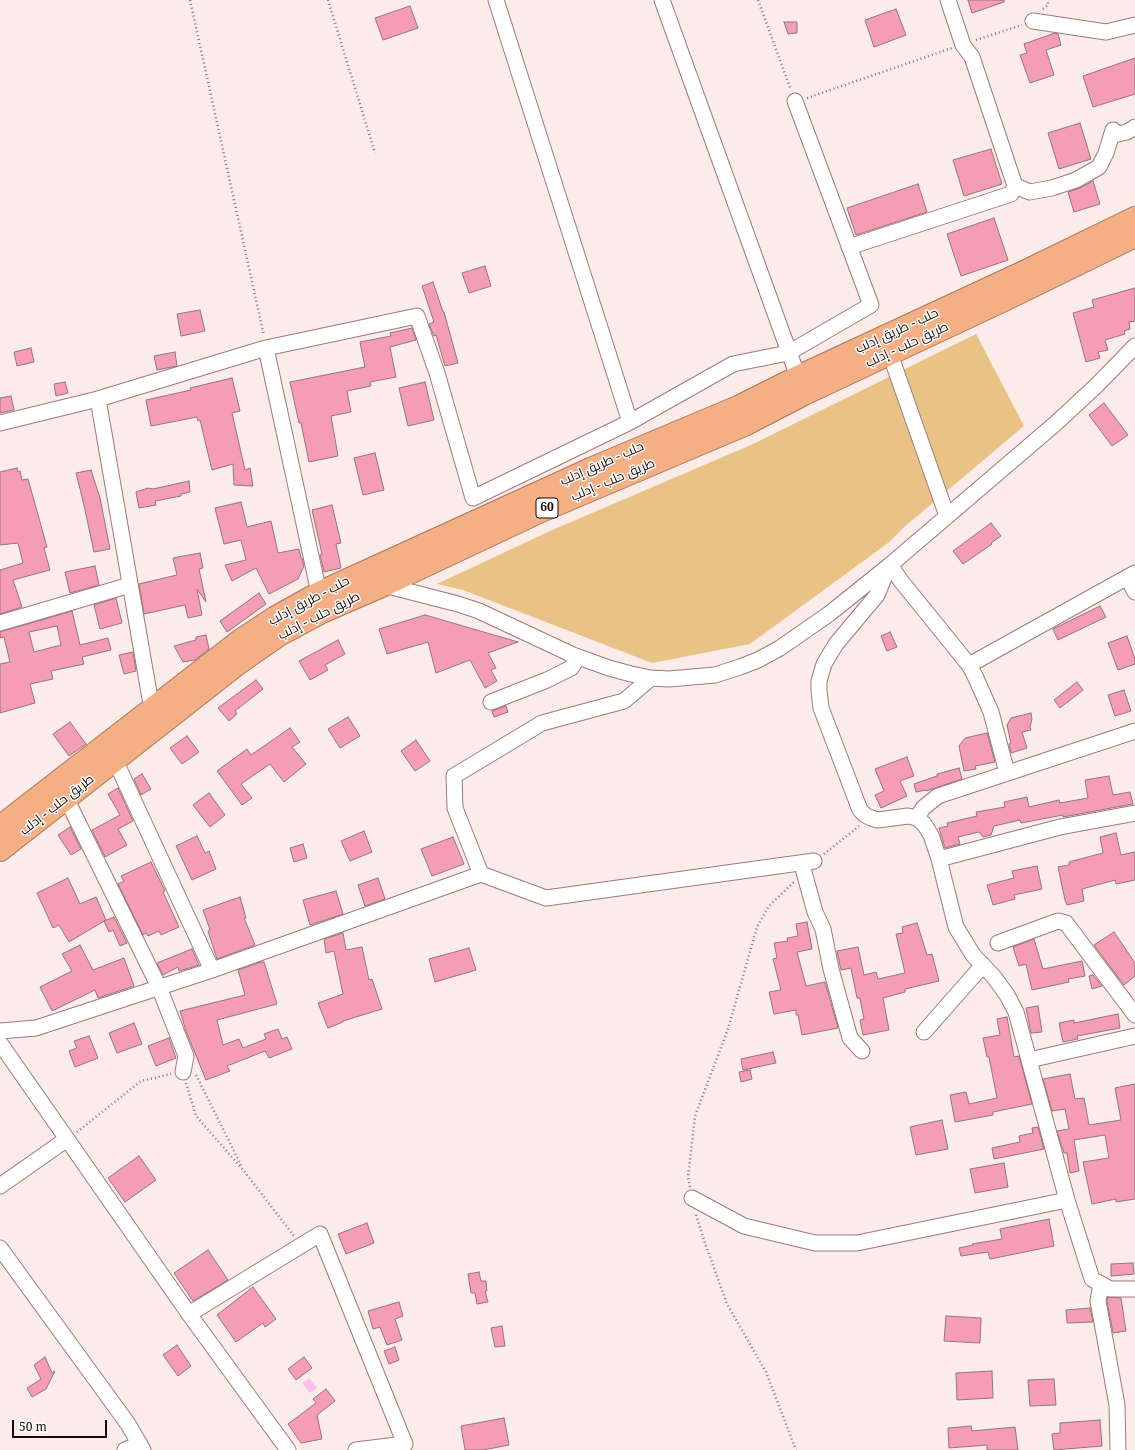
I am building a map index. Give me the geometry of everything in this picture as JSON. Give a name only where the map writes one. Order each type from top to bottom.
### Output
[{"type":"highway","name":"حلب - طريق إدلب","points":[[0,827],[241,640],[276,617],[319,593],[593,468],[738,407],[798,377],[1022,274],[1135,218]]},
{"type":"highway","name":"طريق حلب - إدلب","points":[[0,850],[236,665],[279,635],[322,612],[384,585],[541,511],[744,425],[804,394],[1135,236]]},
{"type":"street","points":[[496,0],[630,422]]},
{"type":"street","points":[[662,0],[788,353],[798,377]]},
{"type":"street","points":[[850,247],[1011,194],[1015,186],[972,57],[963,44],[948,0]]},
{"type":"street","points":[[1033,21],[1106,32],[1135,25]]},
{"type":"street","points":[[0,423],[98,400],[266,348],[417,316],[437,373],[473,498],[630,422],[733,364],[788,353],[871,305],[795,102]]},
{"type":"street","points":[[1015,186],[1030,192],[1052,188],[1076,180],[1099,167],[1106,153],[1112,130],[1118,134],[1127,132],[1135,127]]},
{"type":"street","points":[[384,585],[458,604],[479,611],[580,657],[609,668],[651,678],[669,679],[715,674],[740,667],[758,660],[780,648],[829,614],[890,565],[1098,385],[1135,346]]},
{"type":"street","points":[[266,348],[319,593]]},
{"type":"street","points":[[890,354],[947,516]]},
{"type":"street","points":[[98,400],[152,710]]},
{"type":"street","points":[[890,565],[901,581],[969,665],[991,712],[1007,773]]},
{"type":"street","points":[[890,565],[877,595],[836,644],[824,664],[819,681],[821,708],[860,810],[865,815],[878,820],[908,816],[917,818],[924,824],[931,835],[939,859],[956,928],[973,955],[994,977],[1007,995],[1016,1012],[1067,1200],[1092,1279],[1110,1289],[1135,1288]]},
{"type":"street","points":[[969,665],[1131,575],[1135,592]]},
{"type":"street","points":[[0,623],[130,585]]},
{"type":"street","points":[[491,702],[547,680],[572,668],[580,657]]},
{"type":"street","points":[[481,874],[455,808],[454,776],[542,723],[624,701],[651,678]]},
{"type":"street","points":[[917,818],[923,808],[938,796],[1135,731]]},
{"type":"street","points":[[115,760],[212,970]]},
{"type":"street","points":[[66,798],[159,987],[186,1056],[183,1072]]},
{"type":"street","points":[[939,859],[1060,827],[1135,813]]},
{"type":"street","points":[[0,1032],[36,1028],[212,970],[481,874],[546,898],[809,867],[815,912],[823,929],[831,969],[850,1038],[862,1051]]},
{"type":"street","points":[[998,943],[1058,921],[1066,923],[1135,1015]]},
{"type":"street","points":[[924,1032],[983,965]]},
{"type":"street","points":[[1028,1060],[1135,1036]]},
{"type":"street","points":[[0,1043],[189,1314],[288,1450]]},
{"type":"street","points":[[0,1186],[67,1139]]},
{"type":"street","points":[[692,1198],[744,1226],[814,1243],[857,1243],[1067,1200]]},
{"type":"street","points":[[189,1314],[320,1234],[405,1444],[356,1450]]},
{"type":"street","points":[[0,1248],[128,1424],[141,1447],[125,1450]]},
{"type":"street","points":[[1101,1284],[1098,1301],[1117,1405],[1118,1450]]},
{"type":"path","points":[[190,0],[266,348]]},
{"type":"path","points":[[328,0],[375,153]]},
{"type":"path","points":[[758,0],[795,102],[1033,21],[1048,5],[1048,0]]},
{"type":"path","points":[[796,1450],[766,1372],[727,1304],[705,1243],[692,1198],[688,1177],[696,1116],[728,1029],[757,927],[769,906],[809,867],[860,826],[865,815]]},
{"type":"path","points":[[186,1056],[244,1171]]},
{"type":"path","points":[[67,1139],[141,1081],[183,1072],[196,1116],[244,1171],[302,1246]]},
{"type":"shaded area","points":[[976,334],[1024,426],[903,528],[888,543],[750,644],[652,663],[463,590],[437,584],[550,531],[753,444]]},
{"type":"shaded area","points":[[309,1378],[317,1388],[310,1393],[302,1383]]},
{"type":"building","points":[[968,0],[1004,0],[1004,2],[972,13]]},
{"type":"building","points":[[410,6],[418,28],[383,40],[375,18]]},
{"type":"building","points":[[896,9],[906,35],[874,47],[865,20]]},
{"type":"building","points":[[784,22],[797,22],[797,33],[788,34]]},
{"type":"building","points":[[1055,33],[1058,34],[1061,45],[1046,50],[1054,75],[1030,83],[1020,55],[1027,53],[1024,44]]},
{"type":"building","points":[[1135,58],[1135,94],[1093,107],[1083,76]]},
{"type":"building","points":[[1080,123],[1091,159],[1059,169],[1048,133]]},
{"type":"building","points":[[991,149],[1002,184],[964,196],[953,160]]},
{"type":"building","points":[[1093,181],[1100,204],[1074,212],[1068,192]]},
{"type":"building","points":[[918,184],[927,212],[856,235],[847,208]]},
{"type":"building","points":[[994,218],[1008,260],[961,276],[947,234]]},
{"type":"building","points":[[485,266],[491,286],[469,293],[462,273]]},
{"type":"building","points":[[433,282],[444,312],[458,363],[445,366],[436,335],[434,336],[429,324],[434,322],[422,286]]},
{"type":"building","points":[[1135,288],[1135,321],[1129,322],[1130,329],[1124,331],[1125,334],[1105,340],[1108,350],[1098,352],[1100,358],[1086,362],[1073,313],[1094,307],[1092,300]]},
{"type":"building","points":[[200,310],[205,331],[181,336],[177,314]]},
{"type":"building","points":[[412,328],[416,340],[390,347],[396,377],[370,382],[371,386],[347,391],[351,412],[331,416],[338,456],[309,462],[301,423],[299,423],[290,382],[365,367],[360,342],[391,336],[390,333]]},
{"type":"building","points":[[31,348],[34,362],[17,366],[14,352]]},
{"type":"building","points":[[175,352],[177,366],[157,370],[154,356]]},
{"type":"building","points":[[232,378],[240,411],[232,413],[245,470],[250,468],[253,486],[234,485],[233,464],[212,470],[200,420],[198,421],[197,417],[151,426],[146,400],[191,390],[190,388]]},
{"type":"building","points":[[65,382],[68,393],[56,396],[54,384]]},
{"type":"building","points":[[425,382],[434,420],[408,426],[399,388]]},
{"type":"building","points":[[11,396],[14,410],[0,413],[0,398]]},
{"type":"building","points":[[1104,403],[1128,435],[1112,446],[1089,415]]},
{"type":"building","points":[[375,453],[384,490],[363,495],[354,458]]},
{"type":"building","points":[[17,468],[18,472],[20,471],[22,480],[28,479],[47,547],[44,548],[50,570],[13,580],[22,607],[0,614],[0,570],[23,563],[18,543],[0,545],[0,472]]},
{"type":"building","points":[[91,470],[100,498],[110,549],[94,552],[76,473]]},
{"type":"building","points":[[189,481],[190,492],[181,494],[181,496],[155,501],[156,505],[139,508],[136,492],[148,488],[153,489]]},
{"type":"building","points":[[241,502],[247,527],[271,521],[278,553],[299,549],[302,558],[304,566],[298,579],[269,594],[256,568],[232,581],[225,565],[246,560],[241,540],[224,544],[215,508]]},
{"type":"building","points":[[332,505],[341,543],[336,544],[341,568],[324,572],[320,555],[322,554],[312,510]]},
{"type":"building","points":[[991,523],[1001,536],[963,564],[953,551]]},
{"type":"building","points":[[200,553],[203,568],[199,569],[206,602],[197,589],[202,615],[188,618],[185,605],[144,614],[139,584],[177,575],[173,558]]},
{"type":"building","points":[[95,566],[99,585],[70,593],[65,572]]},
{"type":"building","points":[[259,593],[266,604],[227,632],[220,621]]},
{"type":"building","points":[[116,598],[122,623],[100,629],[94,605]]},
{"type":"building","points":[[1100,606],[1106,617],[1058,640],[1053,629]]},
{"type":"building","points":[[72,611],[80,645],[108,638],[111,650],[82,657],[84,664],[51,671],[53,679],[30,684],[35,703],[0,713],[0,664],[10,662],[4,637],[0,638],[0,632]],"holes":[[[57,626],[61,645],[34,652],[29,632]]]},
{"type":"building","points":[[425,615],[518,642],[488,653],[496,668],[491,670],[497,681],[485,688],[470,660],[436,673],[428,642],[387,654],[379,629]]},
{"type":"building","points":[[890,632],[897,647],[887,651],[881,636]]},
{"type":"building","points":[[206,635],[209,649],[195,660],[183,662],[174,646],[196,640],[196,637]]},
{"type":"building","points":[[1127,636],[1135,659],[1135,664],[1118,670],[1108,643]]},
{"type":"building","points":[[338,640],[345,654],[325,665],[328,670],[310,680],[299,661]]},
{"type":"building","points":[[133,652],[136,671],[124,674],[119,655]]},
{"type":"building","points":[[256,680],[263,689],[235,711],[237,714],[229,721],[218,708]]},
{"type":"building","points":[[1077,682],[1083,690],[1060,708],[1054,700]]},
{"type":"building","points":[[1124,690],[1131,711],[1115,716],[1108,695]]},
{"type":"building","points":[[506,706],[508,712],[494,717],[492,711]]},
{"type":"building","points":[[1031,713],[1031,730],[1022,732],[1027,748],[1011,753],[1009,744],[1011,743],[1007,725],[1011,718]]},
{"type":"building","points":[[348,717],[360,736],[340,748],[328,729]]},
{"type":"building","points":[[70,722],[86,744],[69,756],[53,734]]},
{"type":"building","points":[[290,728],[300,742],[292,747],[306,764],[284,782],[270,764],[241,784],[252,798],[242,805],[217,771],[247,749],[251,755]]},
{"type":"building","points":[[987,733],[995,762],[975,766],[976,769],[964,771],[959,746],[965,738]]},
{"type":"building","points":[[187,736],[199,752],[182,764],[170,748]]},
{"type":"building","points":[[416,740],[430,761],[415,771],[401,751]]},
{"type":"building","points":[[907,757],[914,776],[900,781],[907,796],[881,808],[875,795],[884,791],[875,769]]},
{"type":"building","points":[[959,768],[962,779],[926,791],[916,792],[914,784],[937,776],[937,774]]},
{"type":"building","points":[[142,774],[151,789],[141,795],[134,779]]},
{"type":"building","points":[[1109,776],[1113,795],[1130,792],[1133,804],[1063,817],[1063,815],[1021,823],[1020,820],[994,826],[991,835],[983,837],[979,832],[958,837],[960,844],[945,848],[939,828],[948,826],[947,823],[977,816],[976,812],[1005,807],[1004,802],[1027,797],[1029,807],[1059,800],[1060,803],[1088,798],[1085,780]]},
{"type":"building","points":[[118,788],[133,821],[118,829],[127,845],[105,857],[92,830],[120,815],[108,794]]},
{"type":"building","points":[[209,793],[225,815],[210,827],[193,805]]},
{"type":"building","points":[[70,827],[81,849],[71,855],[58,835]]},
{"type":"building","points":[[364,831],[372,852],[350,861],[341,841]]},
{"type":"building","points":[[1116,833],[1121,855],[1135,852],[1135,880],[1116,884],[1115,880],[1082,889],[1084,901],[1067,905],[1058,867],[1069,865],[1069,862],[1103,853],[1100,837]]},
{"type":"building","points":[[197,836],[205,853],[209,851],[216,869],[192,880],[176,846]]},
{"type":"building","points":[[453,837],[464,864],[432,876],[421,849]]},
{"type":"building","points":[[303,844],[307,858],[294,862],[290,848]]},
{"type":"building","points":[[151,862],[165,891],[163,892],[179,927],[161,935],[159,931],[148,936],[146,933],[143,935],[118,884],[124,881],[121,876]]},
{"type":"building","points":[[1037,866],[1042,889],[1014,895],[1015,899],[993,905],[987,885],[1014,878],[1012,871]]},
{"type":"building","points":[[68,878],[80,904],[96,897],[106,920],[69,942],[59,925],[53,928],[37,893]]},
{"type":"building","points":[[378,878],[385,899],[365,906],[358,885]]},
{"type":"building","points":[[336,891],[343,914],[310,925],[303,900]]},
{"type":"building","points":[[240,897],[246,918],[244,918],[255,945],[217,959],[208,931],[210,930],[203,910]]},
{"type":"building","points":[[114,917],[127,943],[120,946],[113,930],[109,932],[104,921]]},
{"type":"building","points":[[807,922],[812,949],[797,952],[806,986],[825,982],[838,1028],[802,1035],[796,1010],[774,1014],[769,992],[781,990],[773,959],[777,958],[774,943],[788,941],[787,938],[798,936],[796,924]]},
{"type":"building","points":[[917,923],[927,955],[932,954],[939,981],[905,989],[905,992],[883,998],[889,1030],[863,1035],[860,1020],[864,1019],[860,998],[857,998],[851,968],[841,970],[837,951],[858,947],[864,975],[876,972],[878,979],[905,973],[896,934],[903,933],[902,927]]},
{"type":"building","points":[[1114,932],[1135,963],[1135,976],[1124,985],[1094,945]]},
{"type":"building","points":[[343,933],[346,950],[362,947],[369,980],[372,979],[382,1009],[343,1021],[328,1028],[318,1003],[343,994],[334,951],[326,953],[324,939]]},
{"type":"building","points":[[1034,939],[1043,969],[1082,961],[1085,976],[1068,979],[1069,982],[1032,990],[1026,964],[1019,966],[1013,947]]},
{"type":"building","points":[[80,945],[93,970],[124,958],[134,986],[98,998],[95,990],[52,1011],[40,987],[72,971],[62,954]]},
{"type":"building","points":[[469,948],[476,970],[435,982],[429,959]]},
{"type":"building","points":[[192,949],[199,965],[179,971],[178,967],[163,975],[157,963]]},
{"type":"building","points":[[264,962],[277,1004],[217,1020],[223,1045],[239,1039],[243,1048],[266,1039],[264,1034],[278,1029],[282,1039],[287,1037],[292,1049],[269,1058],[265,1051],[227,1066],[230,1071],[206,1080],[186,1031],[180,1011],[245,995],[238,970]]},
{"type":"building","points":[[1093,975],[1102,986],[1092,989],[1089,976]]},
{"type":"building","points":[[1038,1006],[1042,1032],[1031,1033],[1026,1008]]},
{"type":"building","points":[[1118,1014],[1120,1028],[1077,1036],[1078,1039],[1063,1042],[1059,1023],[1074,1020],[1074,1023]]},
{"type":"building","points":[[1007,1017],[1014,1057],[1019,1056],[1032,1104],[993,1112],[993,1115],[955,1122],[950,1095],[966,1092],[969,1104],[997,1098],[989,1057],[987,1057],[983,1038],[1000,1035],[997,1019]]},
{"type":"building","points":[[134,1023],[142,1044],[117,1053],[109,1033]]},
{"type":"building","points":[[89,1036],[98,1058],[75,1067],[69,1051],[77,1048],[74,1041]]},
{"type":"building","points":[[169,1038],[176,1058],[156,1066],[148,1046]]},
{"type":"building","points":[[773,1052],[776,1063],[743,1070],[741,1059]]},
{"type":"building","points":[[750,1070],[752,1079],[741,1082],[739,1072]]},
{"type":"building","points":[[1070,1074],[1075,1099],[1084,1098],[1089,1125],[1121,1120],[1115,1088],[1135,1084],[1135,1199],[1116,1202],[1116,1199],[1092,1204],[1083,1162],[1109,1158],[1105,1135],[1074,1140],[1079,1171],[1070,1173],[1067,1153],[1064,1153],[1057,1131],[1069,1129],[1065,1109],[1052,1111],[1043,1079]]},
{"type":"building","points":[[942,1120],[948,1149],[916,1155],[910,1127]]},
{"type":"building","points":[[1038,1127],[1044,1149],[994,1159],[992,1148],[1020,1142],[1019,1136],[1033,1133],[1032,1128]]},
{"type":"building","points":[[139,1156],[156,1180],[125,1202],[108,1178]]},
{"type":"building","points":[[1004,1163],[1008,1187],[975,1193],[970,1169]]},
{"type":"building","points":[[1049,1219],[1054,1246],[990,1259],[988,1252],[961,1256],[959,1248],[973,1245],[972,1244],[1002,1239],[1000,1229]]},
{"type":"building","points":[[367,1223],[374,1243],[346,1254],[338,1234]]},
{"type":"building","points":[[208,1250],[228,1280],[193,1301],[174,1273]]},
{"type":"building","points":[[1133,1263],[1134,1274],[1111,1276],[1111,1264]]},
{"type":"building","points":[[479,1272],[481,1281],[486,1281],[487,1291],[485,1291],[488,1302],[477,1304],[475,1293],[471,1293],[468,1274]]},
{"type":"building","points":[[253,1287],[276,1319],[265,1327],[263,1323],[236,1342],[217,1315]]},
{"type":"building","points":[[1108,1297],[1121,1298],[1126,1331],[1113,1333],[1107,1301]]},
{"type":"building","points":[[399,1302],[403,1316],[395,1319],[402,1340],[387,1345],[380,1327],[373,1329],[368,1311]]},
{"type":"building","points":[[1090,1308],[1093,1322],[1067,1323],[1066,1310]]},
{"type":"building","points":[[946,1316],[981,1318],[980,1343],[944,1341]]},
{"type":"building","points":[[502,1326],[505,1346],[495,1347],[491,1328]]},
{"type":"building","points":[[177,1345],[191,1366],[178,1376],[163,1355]]},
{"type":"building","points":[[395,1347],[399,1360],[389,1364],[384,1351]]},
{"type":"building","points":[[45,1357],[52,1373],[55,1371],[46,1389],[32,1397],[27,1388],[41,1379],[34,1365]]},
{"type":"building","points":[[304,1357],[312,1368],[296,1380],[288,1369]]},
{"type":"building","points":[[992,1371],[993,1398],[957,1400],[956,1373]]},
{"type":"building","points":[[1054,1379],[1056,1405],[1030,1406],[1028,1380]]},
{"type":"building","points":[[326,1389],[335,1401],[317,1415],[322,1439],[301,1443],[288,1424],[316,1403],[313,1399]]},
{"type":"building","points":[[504,1418],[509,1445],[483,1450],[465,1450],[461,1426]]},
{"type":"building","points":[[1100,1420],[1102,1446],[1054,1450],[1052,1434],[1060,1433],[1060,1423]]},
{"type":"building","points":[[971,1426],[972,1431],[1015,1427],[1018,1450],[987,1450],[987,1445],[949,1448],[948,1428]]}]
